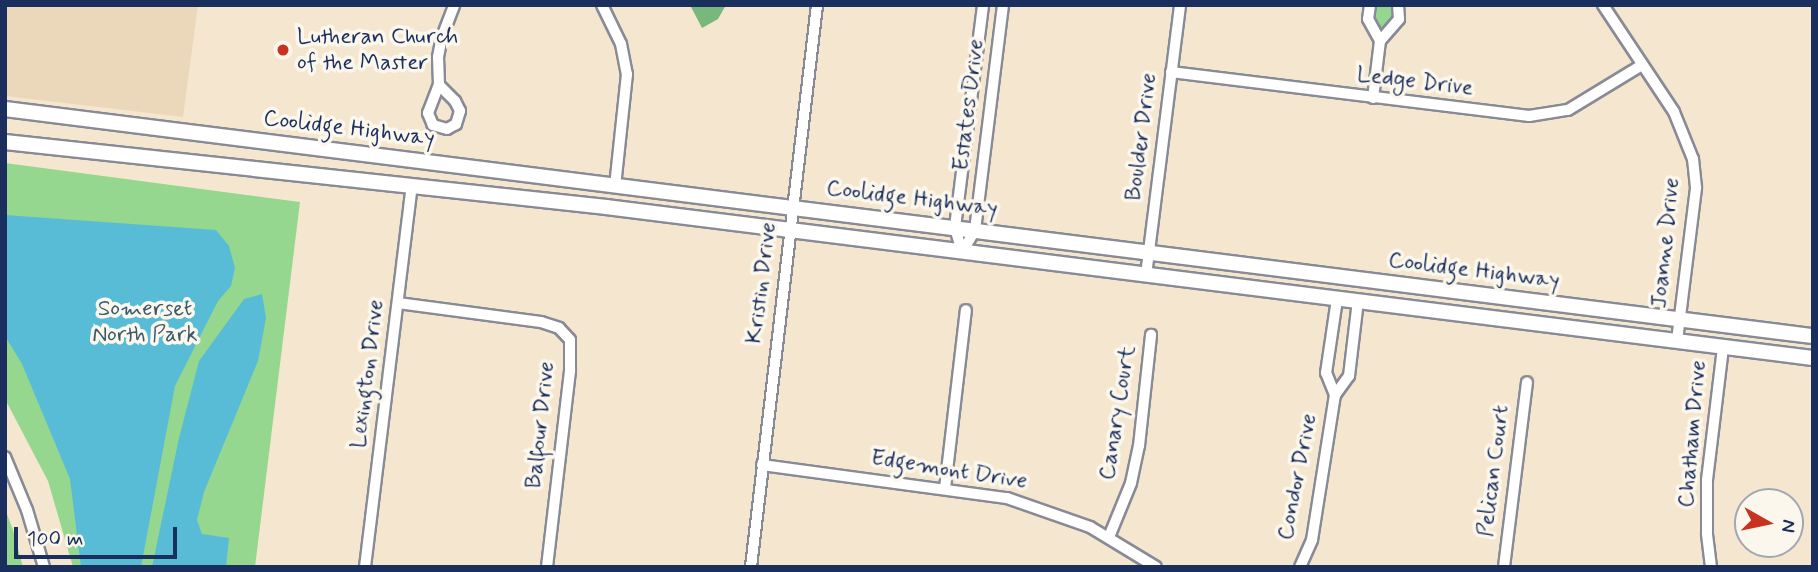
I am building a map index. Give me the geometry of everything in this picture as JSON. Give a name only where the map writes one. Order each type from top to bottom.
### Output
[{"type":"main road","name":"Coolidge Highway","points":[[5,109],[1813,336]]},
{"type":"main road","name":"Coolidge Highway","points":[[5,142],[606,207],[1813,358]]},
{"type":"main road","points":[[314,176],[328,167],[327,150]]},
{"type":"main road","points":[[380,182],[381,167],[394,158]]},
{"type":"main road","points":[[606,207],[615,200],[615,186]]},
{"type":"street","points":[[439,85],[440,46],[454,5]]},
{"type":"street","points":[[602,5],[621,44],[627,74],[615,186]]},
{"type":"street","name":"Kristin Drive","points":[[751,567],[817,5]]},
{"type":"street","name":"Estates Drive","points":[[962,252],[956,228],[983,5]]},
{"type":"street","name":"Estates Drive","points":[[962,252],[975,230],[1003,5]]},
{"type":"street","name":"Boulder Drive","points":[[1146,275],[1180,5]]},
{"type":"street","points":[[1370,5],[1368,19],[1380,41]]},
{"type":"street","points":[[1373,98],[1380,41],[1399,19],[1398,5]]},
{"type":"street","name":"Joanne Drive","points":[[1603,5],[1681,124],[1693,159],[1696,188],[1677,341]]},
{"type":"street","name":"Ledge Drive","points":[[1171,72],[1542,116],[1580,104],[1642,65]]},
{"type":"street","name":"Lexington Drive","points":[[365,567],[412,186]]},
{"type":"street","name":"Condor Drive","points":[[1335,395],[1326,373],[1336,299]]},
{"type":"street","name":"Condor Drive","points":[[1300,567],[1312,540],[1335,395],[1349,376],[1358,301]]},
{"type":"street","name":"Balfour Drive","points":[[398,303],[541,323],[559,328],[570,340],[570,371],[547,567]]},
{"type":"street","points":[[945,488],[966,310]]},
{"type":"street","name":"Canary Court","points":[[1109,537],[1130,483],[1139,446],[1152,335]]},
{"type":"street","name":"Chatham Drive","points":[[1711,567],[1707,533],[1707,480],[1723,347]]},
{"type":"street","name":"Pelican Court","points":[[1504,567],[1527,382]]},
{"type":"street","points":[[5,457],[27,510],[44,567]]},
{"type":"street","name":"Edgemont Drive","points":[[762,465],[945,488],[1036,506],[1109,537],[1156,567]]},
{"type":"shaded area","points":[[5,5],[198,5],[183,117],[5,96]]},
{"type":"green space","points":[[690,5],[726,5],[718,19],[702,28]]},
{"type":"green space","points":[[1376,5],[1391,5],[1395,13],[1381,30],[1373,16]]},
{"type":"green space","name":"Somerset North Park","points":[[5,163],[300,202],[255,567],[73,567],[48,481],[5,399]]},
{"type":"green space","points":[[5,509],[13,530],[23,567],[5,567]]},
{"type":"water","points":[[5,215],[216,230],[229,246],[235,268],[231,286],[218,301],[175,386],[141,567],[81,567],[70,479],[22,364],[5,336]]},
{"type":"water","points":[[262,294],[266,318],[258,361],[204,492],[197,520],[202,534],[229,538],[226,567],[152,567],[179,438],[199,361],[244,299]]},
{"type":"place","name":"Lutheran Church of the Master","points":[[283,50]]}]
